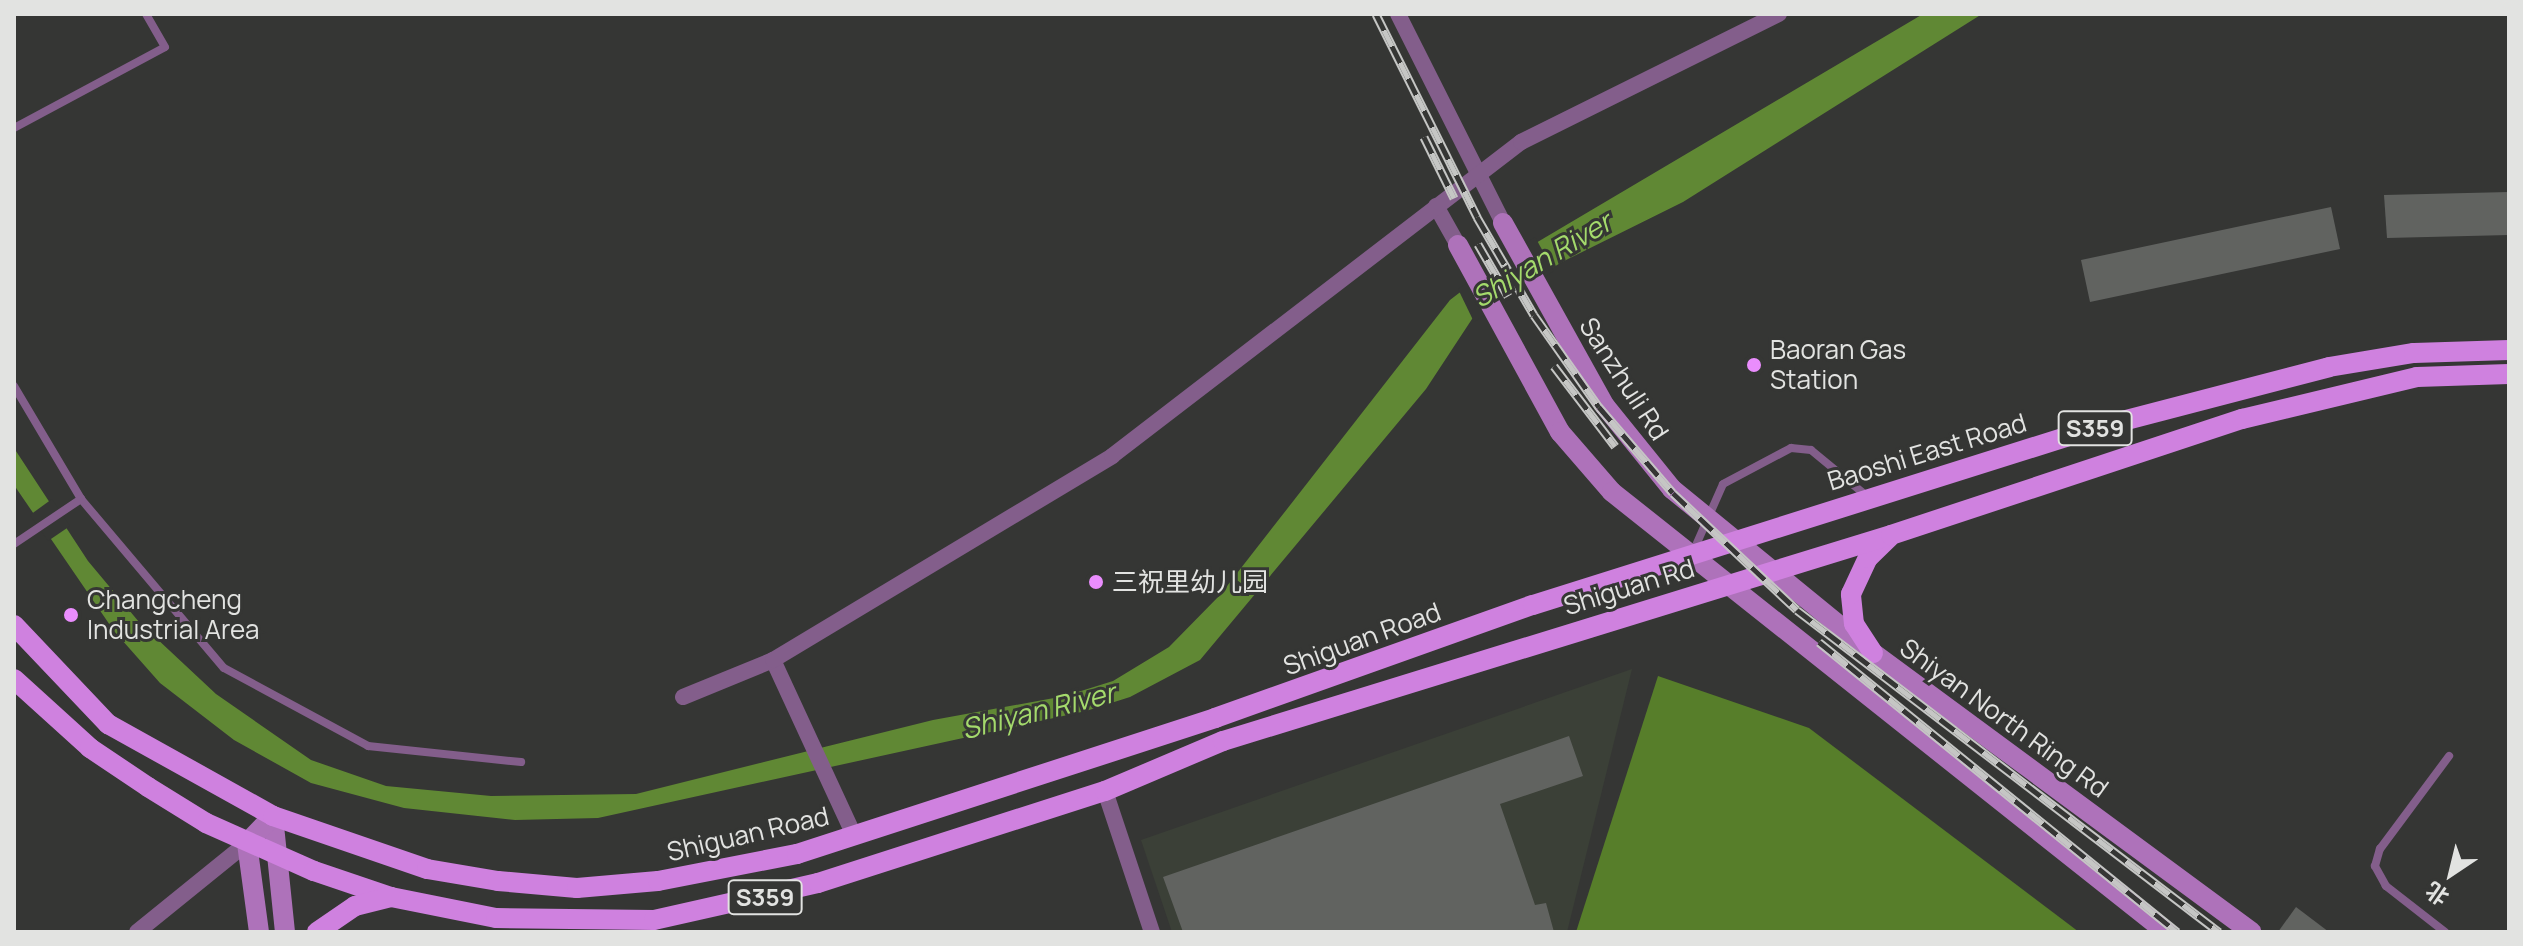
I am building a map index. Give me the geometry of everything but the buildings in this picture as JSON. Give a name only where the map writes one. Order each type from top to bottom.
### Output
[{"type":"main road","name":"Sanzhuli Rd","points":[[1507,230],[1545,300],[1630,440],[1731,541]]},
{"type":"main road","points":[[1463,254],[1499,322],[1583,461],[1612,492],[1731,583],[2166,932]]},
{"type":"main road","name":"Baoshi East Road","points":[[1692,553],[2088,430],[2329,367],[2414,353],[2509,350]]},
{"type":"main road","name":"S359","points":[[1731,583],[2331,395],[2417,377],[2509,374]]},
{"type":"main road","points":[[1873,653],[1854,624],[1851,594],[1868,558],[1891,535]]},
{"type":"main road","name":"Shiyan North Ring Rd","points":[[1731,541],[1873,653],[2251,932]]},
{"type":"main road","name":"Shiguan Rd","points":[[1533,605],[1692,553]]},
{"type":"main road","name":"Shiguan Rd","points":[[1105,791],[1223,741],[1731,583]]},
{"type":"main road","name":"Shiguan Road","points":[[14,625],[108,724],[273,816],[427,869],[577,888],[722,871],[854,835],[1215,718],[1533,605]]},
{"type":"main road","name":"S359","points":[[14,679],[90,748],[247,843],[391,897],[496,918],[654,920],[818,883],[1105,791]]},
{"type":"main road","points":[[259,932],[247,843],[273,816]]},
{"type":"main road","points":[[273,816],[285,932]]},
{"type":"main road","points":[[317,932],[355,906],[391,897]]},
{"type":"street","points":[[1398,14],[1507,230]]},
{"type":"street","points":[[683,697],[773,660],[1112,456],[1521,142],[1779,14]]},
{"type":"street","points":[[1436,206],[1463,254]]},
{"type":"street","points":[[773,660],[854,835]]},
{"type":"street","points":[[1105,791],[1152,932]]},
{"type":"street","points":[[137,932],[247,843]]},
{"type":"lane","points":[[14,128],[165,47],[146,14]]},
{"type":"lane","points":[[14,386],[81,499],[224,668],[368,746],[521,762]]},
{"type":"lane","points":[[1692,553],[1723,484],[1798,446],[1868,497]]},
{"type":"lane","points":[[14,544],[81,499]]},
{"type":"lane","points":[[2445,932],[2379,881],[2375,866],[2380,849],[2449,756]]},
{"type":"shaded area","points":[[1632,669],[1567,932],[1172,932],[1141,840]]},
{"type":"shaded area","points":[[1658,676],[1809,728],[2079,932],[1576,932]]},
{"type":"water","name":"Shiyan River","points":[[1923,14],[1982,14],[1683,202],[1562,262],[1474,316],[1426,389],[1200,660],[1130,697],[1086,711],[598,818],[515,820],[404,808],[311,783],[234,740],[160,683],[114,631],[14,485],[14,448],[88,561],[139,622],[216,694],[311,760],[386,786],[491,796],[636,794],[933,720],[1065,696],[1113,681],[1169,647],[1220,595],[1450,300],[1485,273]]},
{"type":"pier","points":[[1535,237],[1554,271],[1474,322],[1458,289]]},
{"type":"pier","points":[[52,499],[70,526],[48,541],[30,515]]},
{"type":"railway","points":[[1376,14],[1477,217],[1534,315],[1599,407],[1673,493],[1797,610],[2219,932]]},
{"type":"railway","points":[[1424,137],[1454,198]]},
{"type":"railway","points":[[1478,244],[1508,296]]},
{"type":"railway","points":[[1554,366],[1615,446]]},
{"type":"railway","points":[[1819,642],[2177,932]]},
{"type":"place","name":"Baoran Gas Station","points":[[1754,365]]},
{"type":"place","name":"三祝里幼儿园","points":[[1096,582]]},
{"type":"place","name":"Changcheng Industrial Area","points":[[71,615]]}]
